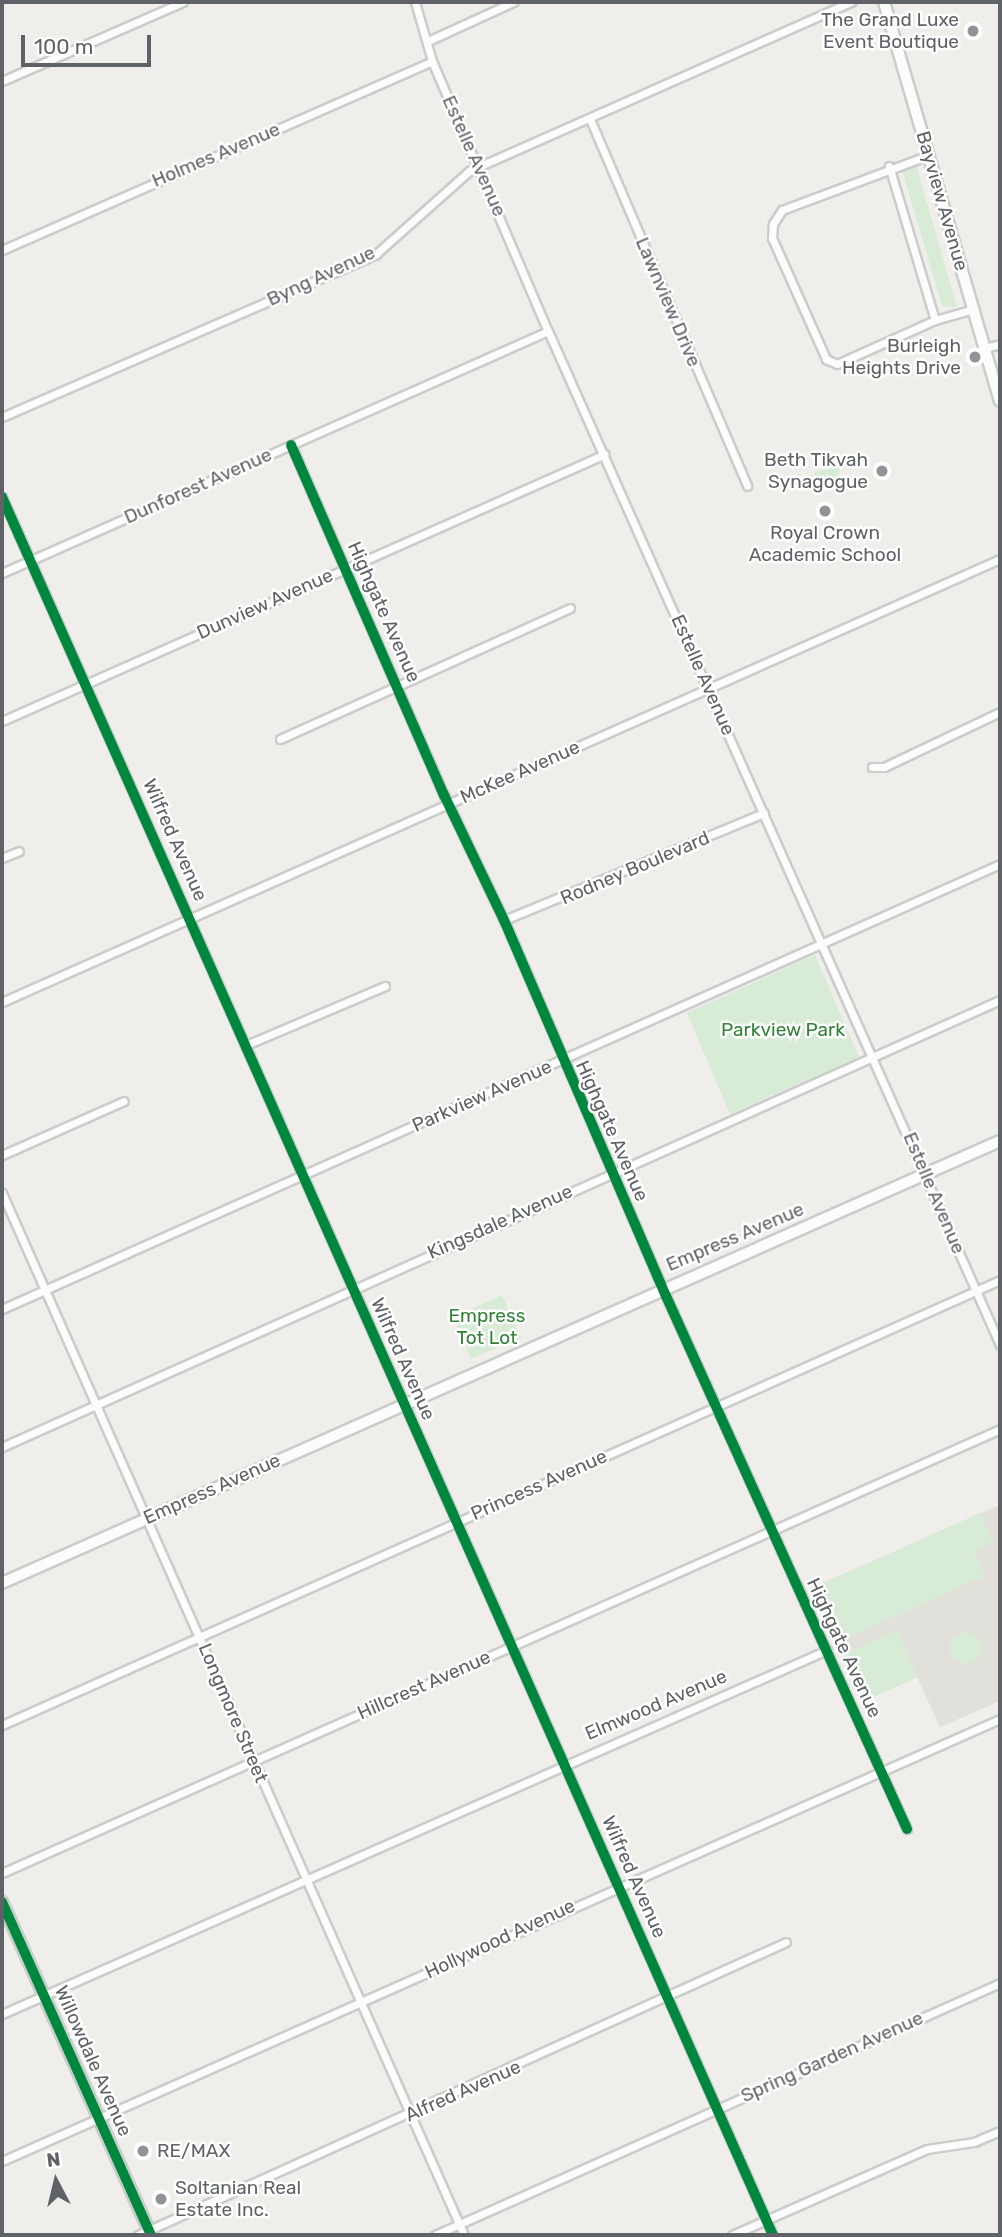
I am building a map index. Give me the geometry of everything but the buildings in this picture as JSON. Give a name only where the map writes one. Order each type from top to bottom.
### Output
[{"type":"street","points":[[2,81],[183,2]]},
{"type":"street","name":"Estelle Avenue","points":[[415,2],[432,61],[548,331],[822,945],[927,1173],[1000,1345]]},
{"type":"street","points":[[428,41],[513,2]]},
{"type":"street","name":"Byng Avenue","points":[[2,417],[376,254],[460,176],[851,2]]},
{"type":"street","name":"Bayview Avenue","points":[[884,2],[1000,400]]},
{"type":"street","name":"Holmes Avenue","points":[[2,250],[432,61]]},
{"type":"street","name":"Lawnview Drive","points":[[590,118],[747,486]]},
{"type":"street","points":[[929,155],[889,166],[782,210],[773,224],[772,238],[826,359],[837,364],[935,320],[974,309]]},
{"type":"street","points":[[889,166],[935,320]]},
{"type":"street","name":"Dunforest Avenue","points":[[2,573],[548,331]]},
{"type":"street","points":[[985,348],[1000,344]]},
{"type":"street","name":"Highgate Avenue","points":[[291,445],[448,804],[504,920],[662,1288],[907,1829]]},
{"type":"street","name":"Dunview Avenue","points":[[2,721],[605,454]]},
{"type":"street","name":"Wilfred Avenue","points":[[2,497],[88,684],[773,2235]]},
{"type":"street","name":"McKee Avenue","points":[[2,1002],[1000,559]]},
{"type":"street","points":[[280,738],[397,683],[570,608]]},
{"type":"street","points":[[872,767],[884,767],[1000,712]]},
{"type":"street","name":"Rodney Boulevard","points":[[504,920],[510,921],[765,813]]},
{"type":"street","points":[[2,858],[19,851]]},
{"type":"street","name":"Parkview Avenue","points":[[2,1309],[1000,864]]},
{"type":"street","points":[[246,1045],[385,986]]},
{"type":"street","name":"Kingsdale Avenue","points":[[2,1447],[1000,1000]]},
{"type":"street","points":[[2,1155],[124,1101]]},
{"type":"street","name":"Empress Avenue","points":[[2,1583],[662,1288],[1000,1142]]},
{"type":"street","name":"Longmore Street","points":[[2,1192],[413,2114],[464,2235]]},
{"type":"street","name":"Princess Avenue","points":[[2,1725],[1000,1280]]},
{"type":"street","name":"Hillcrest Avenue","points":[[2,1873],[1000,1430]]},
{"type":"street","name":"Elmwood Avenue","points":[[2,2014],[309,1881],[565,1763],[827,1650]]},
{"type":"street","name":"Hollywood Avenue","points":[[2,2161],[618,1885],[1000,1719]]},
{"type":"street","name":"Willowdale Avenue","points":[[2,1902],[101,2117],[150,2233]]},
{"type":"street","name":"Alfred Avenue","points":[[138,2235],[150,2233],[786,1942]]},
{"type":"street","name":"Spring Garden Avenue","points":[[435,2235],[718,2106],[1000,1983]]},
{"type":"street","points":[[732,2235],[927,2149],[974,2142],[1000,2130]]},
{"type":"shaded area","points":[[1000,1505],[1000,1701],[940,1727],[917,1677],[863,1702],[812,1588]]},
{"type":"green space","points":[[916,165],[957,307],[942,306],[902,170]]},
{"type":"green space","points":[[838,463],[841,469],[835,479],[821,487],[814,473]]},
{"type":"green space","name":"Parkview Park","points":[[815,955],[859,1057],[730,1114],[687,1013]]},
{"type":"green space","name":"Empress Tot Lot","points":[[502,1295],[521,1338],[471,1359],[453,1317]]},
{"type":"green space","points":[[980,1513],[992,1542],[975,1553],[985,1576],[836,1643],[812,1588]]},
{"type":"green space","points":[[898,1630],[917,1677],[863,1702],[842,1655]]},
{"type":"green space","points":[[966,1632],[977,1637],[982,1648],[977,1659],[966,1664],[955,1659],[950,1648],[955,1637]]},
{"type":"cycle path","points":[[291,445],[444,795],[504,920],[666,1296],[907,1829]]},
{"type":"cycle path","points":[[2,497],[773,2235]]},
{"type":"cycle path","points":[[2,1902],[151,2235]]},
{"type":"place","name":"The Grand Luxe Event Boutique","points":[[973,31]]},
{"type":"place","name":"Burleigh Heights Drive","points":[[975,357]]},
{"type":"place","name":"Beth Tikvah Synagogue","points":[[882,471]]},
{"type":"place","name":"Royal Crown Academic School","points":[[825,511]]},
{"type":"place","name":"RE/MAX","points":[[143,2151]]},
{"type":"place","name":"Soltanian Real Estate Inc.","points":[[161,2199]]}]
